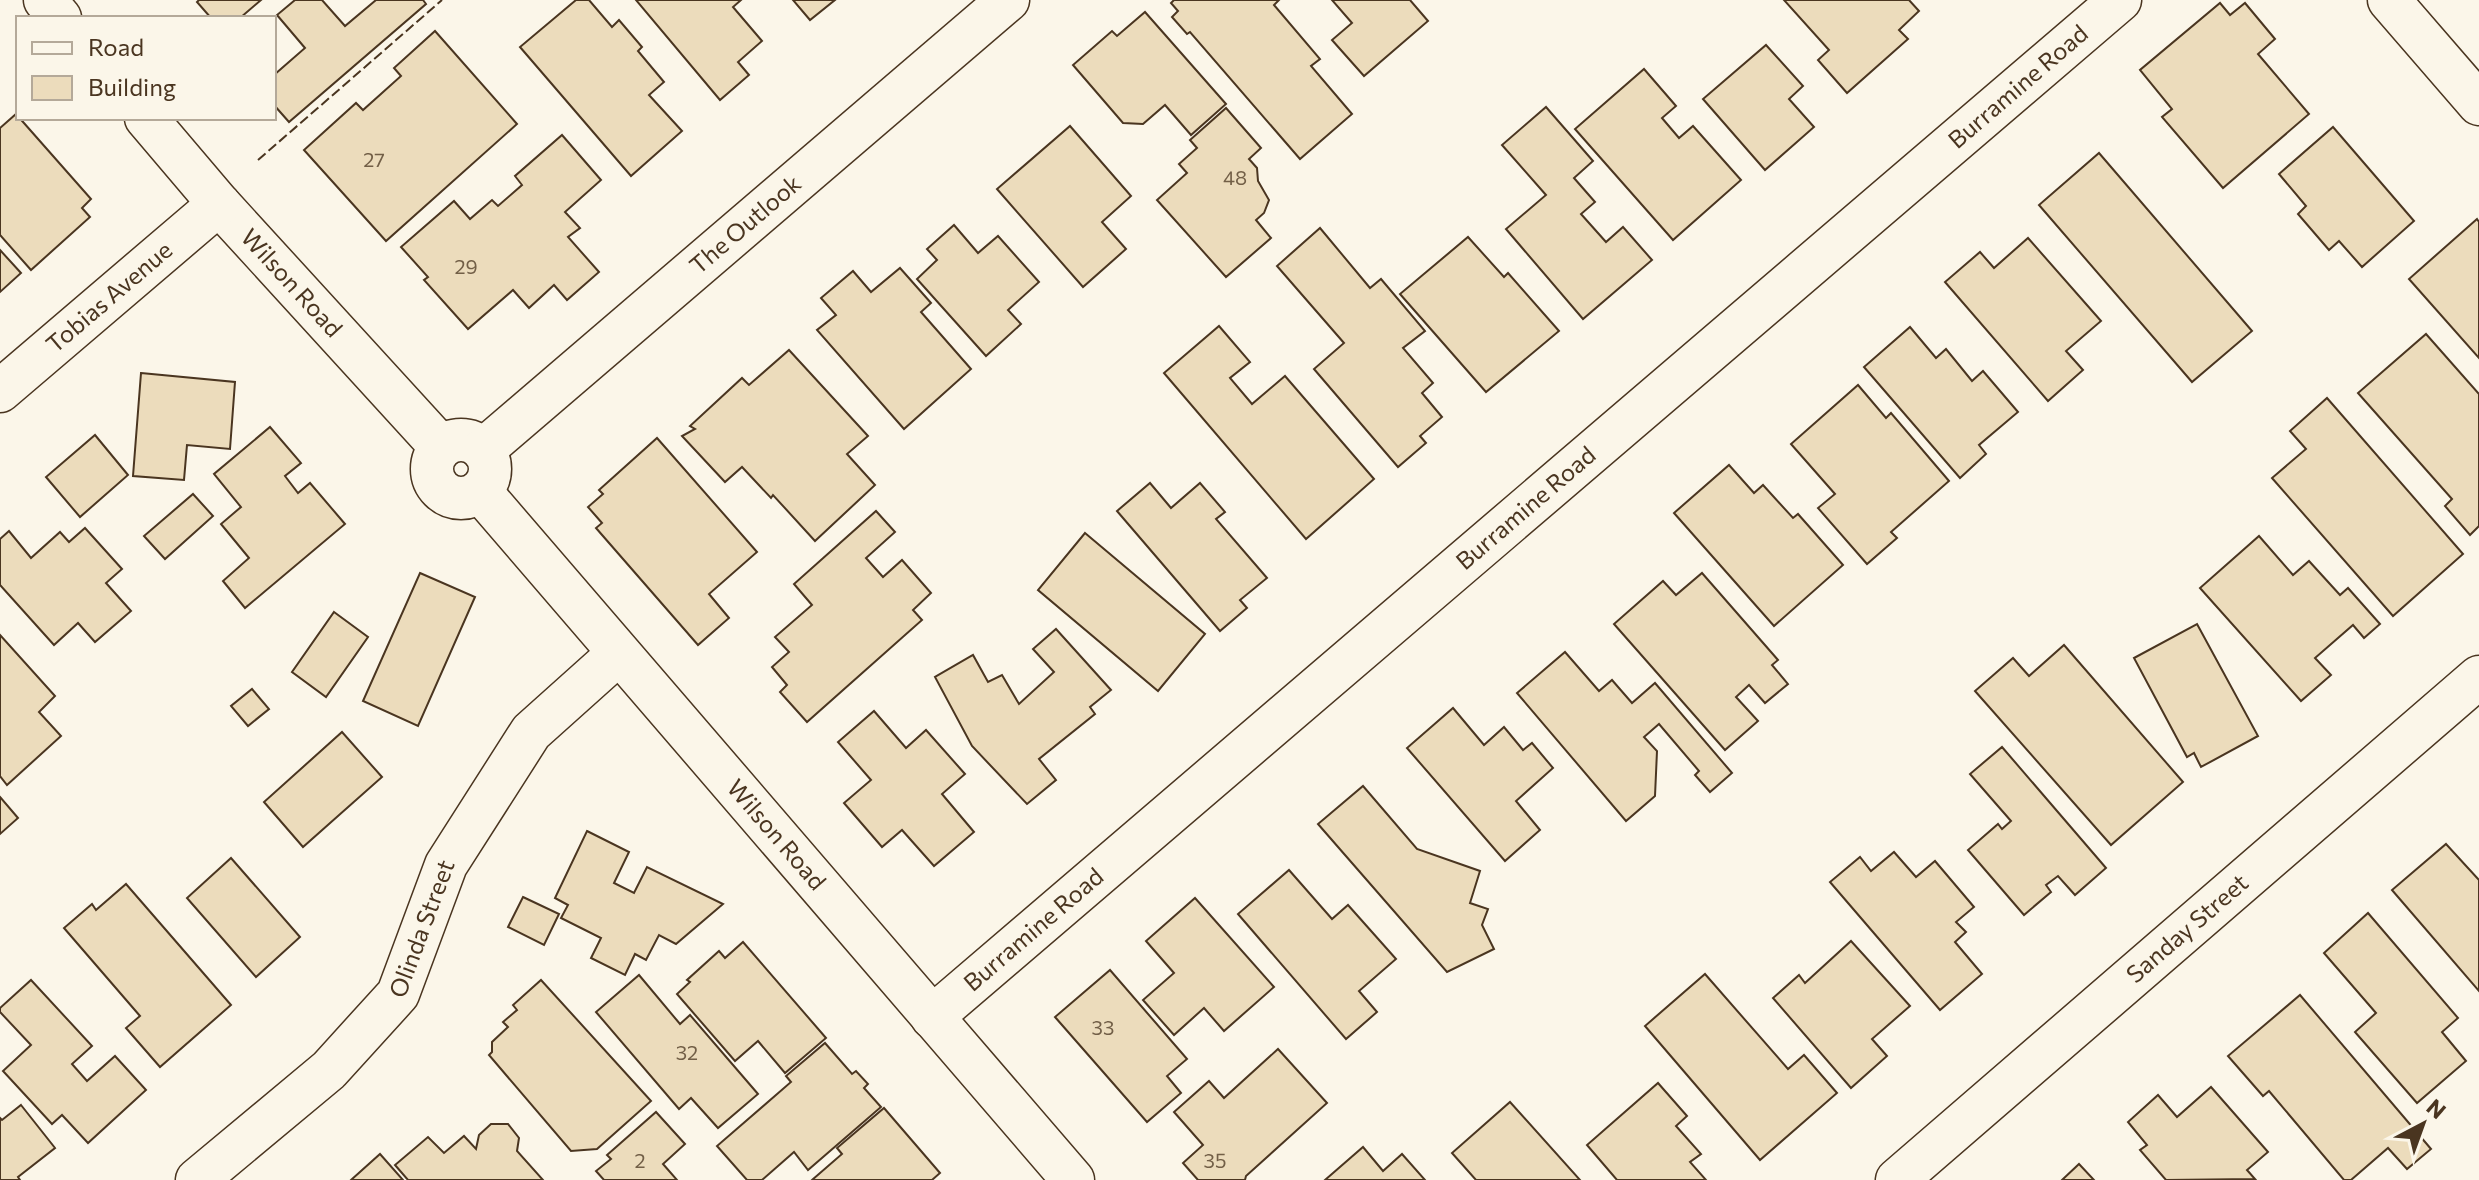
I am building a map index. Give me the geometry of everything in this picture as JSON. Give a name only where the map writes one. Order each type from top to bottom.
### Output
[{"type":"street","points":[[45,0],[58,16]]},
{"type":"street","name":"The Outlook","points":[[483,450],[1008,0]]},
{"type":"street","name":"Burramine Road","points":[[932,1017],[2120,0]]},
{"type":"street","points":[[2389,0],[2479,104]]},
{"type":"street","name":"Wilson Road","points":[[148,120],[219,204],[441,447]]},
{"type":"street","name":"Tobias Avenue","points":[[0,391],[219,204]]},
{"type":"street","points":[[465,440],[483,450],[490,473],[480,491],[464,498],[442,491],[432,470],[441,447],[450,441],[465,440]]},
{"type":"street","name":"Wilson Road","points":[[480,491],[1073,1180]]},
{"type":"street","name":"Olinda Street","points":[[197,1180],[329,1070],[398,994],[446,865],[531,732],[618,654]]},
{"type":"street","name":"Sanday Street","points":[[1897,1180],[2479,677]]},
{"type":"building","points":[[261,0],[242,16],[209,16],[197,2]]},
{"type":"building","points":[[295,0],[322,0],[345,26],[376,0],[423,0],[426,4],[289,122],[276,107],[276,73],[305,48],[277,15]]},
{"type":"building","points":[[576,0],[589,0],[612,27],[619,20],[642,47],[638,51],[664,82],[649,95],[682,131],[631,176],[520,47]]},
{"type":"building","points":[[636,0],[741,0],[733,7],[762,41],[738,62],[749,75],[720,100]]},
{"type":"building","points":[[793,0],[835,0],[810,20]]},
{"type":"building","points":[[1174,0],[1279,0],[1274,5],[1320,59],[1311,66],[1352,114],[1300,159],[1190,32],[1187,34],[1172,17],[1178,11],[1171,3]]},
{"type":"building","points":[[1332,0],[1410,0],[1428,21],[1364,76],[1332,40],[1352,23]]},
{"type":"building","points":[[1784,0],[1909,0],[1919,11],[1899,30],[1908,39],[1847,93],[1818,60],[1829,50]]},
{"type":"building","points":[[2220,3],[2230,15],[2245,3],[2275,39],[2258,54],[2309,114],[2223,188],[2162,117],[2172,109],[2140,70]]},
{"type":"building","points":[[1145,12],[1226,104],[1191,135],[1165,105],[1143,124],[1123,123],[1073,65],[1112,31],[1117,36]]},
{"type":"building","points":[[435,31],[517,124],[386,241],[304,150],[356,103],[363,110],[401,76],[394,68]]},
{"type":"building","points":[[1766,45],[1803,86],[1789,99],[1814,127],[1765,170],[1703,99]]},
{"type":"building","points":[[1644,69],[1676,106],[1662,118],[1679,138],[1693,126],[1741,180],[1673,240],[1575,129]]},
{"type":"building","points":[[1546,107],[1593,161],[1574,178],[1595,202],[1581,214],[1606,242],[1623,227],[1652,260],[1583,319],[1506,229],[1546,195],[1502,145]]},
{"type":"building","points":[[1226,108],[1261,148],[1249,159],[1257,168],[1258,181],[1269,200],[1264,213],[1256,220],[1271,238],[1226,277],[1157,200],[1187,173],[1179,164],[1197,148],[1190,140]]},
{"type":"building","points":[[16,114],[16,120],[21,120],[91,199],[82,208],[90,217],[31,270],[0,235],[0,128]]},
{"type":"building","points":[[1070,126],[1131,196],[1102,222],[1126,249],[1083,287],[997,189]]},
{"type":"building","points":[[2333,127],[2414,221],[2362,267],[2339,241],[2329,250],[2298,214],[2306,206],[2279,174]]},
{"type":"building","points":[[562,135],[601,180],[565,212],[580,228],[568,237],[599,272],[567,300],[554,285],[529,308],[513,290],[468,329],[424,280],[428,277],[401,247],[454,201],[470,219],[492,200],[498,206],[522,185],[515,176]]},
{"type":"building","points":[[2099,153],[2252,331],[2192,382],[2039,205]]},
{"type":"building","points":[[2477,219],[2479,222],[2479,358],[2409,279]]},
{"type":"building","points":[[954,225],[978,253],[998,236],[1039,282],[1008,310],[1021,324],[986,356],[917,279],[937,260],[927,249]]},
{"type":"building","points":[[1320,228],[1370,288],[1381,279],[1425,331],[1403,348],[1433,383],[1422,393],[1442,417],[1420,436],[1426,443],[1398,467],[1314,369],[1344,343],[1277,266]]},
{"type":"building","points":[[1468,237],[1504,277],[1508,273],[1559,331],[1486,392],[1400,294]]},
{"type":"building","points":[[2028,238],[2101,321],[2066,351],[2083,370],[2048,401],[1945,282],[1980,252],[1994,268]]},
{"type":"building","points":[[0,250],[21,273],[0,292]]},
{"type":"building","points":[[900,268],[931,303],[921,312],[971,369],[904,429],[817,330],[836,315],[821,298],[853,271],[871,292]]},
{"type":"building","points":[[1219,326],[1250,362],[1230,378],[1252,404],[1285,376],[1374,479],[1306,539],[1164,373]]},
{"type":"building","points":[[1910,327],[1936,358],[1946,349],[1972,381],[1983,371],[2018,412],[1979,445],[1986,454],[1960,478],[1864,367]]},
{"type":"building","points":[[2426,334],[2479,394],[2479,526],[2470,535],[2445,506],[2452,499],[2358,393]]},
{"type":"building","points":[[789,350],[868,436],[847,454],[875,485],[815,541],[773,495],[771,498],[742,467],[725,482],[682,436],[695,429],[690,426],[742,378],[749,385]]},
{"type":"building","points":[[141,373],[235,382],[230,449],[187,445],[184,480],[133,476]]},
{"type":"building","points":[[1858,385],[1886,418],[1891,413],[1949,481],[1891,532],[1897,538],[1867,564],[1818,508],[1835,494],[1791,444]]},
{"type":"building","points":[[2327,398],[2463,554],[2393,616],[2272,478],[2306,449],[2290,431]]},
{"type":"building","points":[[270,427],[301,463],[285,476],[298,493],[310,483],[345,524],[245,608],[223,581],[249,558],[221,524],[241,507],[214,474]]},
{"type":"building","points":[[95,435],[128,475],[80,517],[46,477]]},
{"type":"building","points":[[657,438],[757,552],[709,594],[729,618],[698,645],[596,528],[602,523],[588,507],[603,494],[599,490]]},
{"type":"building","points":[[1729,465],[1754,493],[1763,485],[1793,518],[1798,514],[1843,565],[1774,626],[1674,513]]},
{"type":"building","points":[[1150,483],[1171,508],[1200,483],[1225,512],[1216,519],[1267,578],[1240,600],[1247,608],[1220,631],[1117,511]]},
{"type":"building","points":[[193,494],[213,516],[165,559],[144,536]]},
{"type":"building","points":[[876,511],[895,532],[866,558],[883,577],[902,560],[931,593],[913,610],[922,620],[807,722],[780,692],[787,685],[772,667],[789,652],[775,637],[812,605],[794,584]]},
{"type":"building","points":[[85,528],[122,569],[106,583],[131,611],[95,642],[78,623],[54,645],[0,585],[0,539],[9,531],[31,558],[60,532],[69,542]]},
{"type":"building","points":[[1085,533],[1205,634],[1158,691],[1038,590]]},
{"type":"building","points":[[2259,536],[2293,575],[2309,561],[2340,595],[2348,588],[2380,624],[2364,638],[2353,625],[2315,658],[2331,675],[2301,701],[2200,588]]},
{"type":"building","points":[[420,573],[475,597],[418,726],[363,701]]},
{"type":"building","points":[[1702,573],[1778,660],[1772,665],[1788,684],[1765,703],[1749,685],[1736,697],[1758,721],[1725,750],[1614,624],[1663,581],[1676,595]]},
{"type":"building","points":[[334,612],[368,637],[326,697],[292,672]]},
{"type":"building","points":[[2197,624],[2258,736],[2201,767],[2194,753],[2187,757],[2134,658]]},
{"type":"building","points":[[1056,629],[1111,690],[1090,707],[1095,714],[1039,759],[1056,780],[1027,804],[972,746],[935,677],[973,655],[988,682],[1002,675],[1019,704],[1054,672],[1033,649]]},
{"type":"building","points":[[0,635],[55,696],[39,712],[61,736],[7,785],[0,776]]},
{"type":"building","points":[[2064,645],[2183,782],[2111,845],[1975,691],[2013,658],[2029,676]]},
{"type":"building","points":[[1565,652],[1599,691],[1612,680],[1632,703],[1655,683],[1732,773],[1710,792],[1695,775],[1699,771],[1659,724],[1644,737],[1657,751],[1655,796],[1626,821],[1517,693]]},
{"type":"building","points":[[252,689],[269,709],[248,726],[231,706]]},
{"type":"building","points":[[1453,708],[1484,745],[1504,727],[1523,750],[1532,743],[1553,768],[1516,801],[1540,830],[1505,861],[1407,748]]},
{"type":"building","points":[[874,711],[906,748],[926,730],[965,774],[942,794],[974,832],[934,866],[902,830],[882,847],[844,803],[871,780],[838,742]]},
{"type":"building","points":[[342,732],[382,777],[303,847],[264,802]]},
{"type":"building","points":[[2002,747],[2106,868],[2075,895],[2058,876],[2046,885],[2051,892],[2024,915],[1968,850],[1998,824],[2002,829],[2011,821],[1970,774]]},
{"type":"building","points":[[1363,786],[1417,849],[1480,871],[1470,903],[1488,909],[1482,925],[1494,949],[1447,972],[1318,824]]},
{"type":"building","points":[[0,797],[18,818],[0,834]]},
{"type":"building","points":[[587,831],[629,852],[614,883],[634,893],[647,867],[723,904],[676,944],[659,935],[646,960],[635,954],[625,975],[591,958],[601,938],[561,918],[568,905],[555,898]]},
{"type":"building","points":[[2446,844],[2479,880],[2479,991],[2392,890]]},
{"type":"building","points":[[1894,852],[1916,877],[1935,861],[1974,907],[1956,922],[1966,932],[1955,942],[1982,974],[1940,1010],[1830,882],[1860,857],[1871,871]]},
{"type":"building","points":[[231,858],[300,937],[256,977],[187,898]]},
{"type":"building","points":[[1289,870],[1332,919],[1348,905],[1396,959],[1359,991],[1377,1012],[1346,1039],[1238,914]]},
{"type":"building","points":[[126,884],[231,1005],[160,1067],[126,1028],[140,1016],[64,928],[92,904],[96,910]]},
{"type":"building","points":[[523,897],[559,914],[544,945],[508,927]]},
{"type":"building","points":[[1195,898],[1274,987],[1224,1031],[1204,1008],[1174,1035],[1143,1000],[1174,973],[1146,941]]},
{"type":"building","points":[[2368,913],[2458,1018],[2442,1032],[2466,1061],[2417,1103],[2355,1032],[2376,1013],[2324,953]]},
{"type":"building","points":[[1851,941],[1910,1006],[1872,1039],[1887,1056],[1851,1088],[1773,998],[1799,975],[1805,983]]},
{"type":"building","points":[[743,942],[826,1038],[785,1073],[758,1041],[735,1061],[677,994],[690,982],[687,980],[719,951],[725,958]]},
{"type":"building","points":[[1110,970],[1187,1059],[1167,1076],[1181,1093],[1147,1122],[1055,1017]]},
{"type":"building","points":[[1705,974],[1788,1069],[1804,1055],[1837,1093],[1760,1160],[1645,1026]]},
{"type":"building","points":[[639,975],[680,1024],[690,1015],[758,1094],[718,1128],[691,1098],[679,1109],[596,1012]]},
{"type":"building","points":[[31,980],[92,1046],[72,1064],[87,1081],[115,1056],[146,1090],[88,1143],[62,1115],[52,1124],[3,1071],[31,1045],[0,1012],[0,1008]]},
{"type":"building","points":[[541,980],[651,1101],[597,1149],[571,1151],[489,1055],[492,1042],[508,1027],[503,1022],[517,1010],[513,1005]]},
{"type":"building","points":[[2300,995],[2431,1149],[2407,1169],[2388,1148],[2351,1180],[2344,1180],[2269,1091],[2263,1096],[2228,1056]]},
{"type":"building","points":[[825,1043],[852,1074],[856,1071],[868,1084],[864,1088],[881,1107],[808,1170],[794,1152],[762,1180],[747,1180],[717,1146],[791,1082],[786,1076]]},
{"type":"building","points":[[1278,1049],[1327,1103],[1245,1180],[1198,1180],[1183,1163],[1203,1145],[1174,1112],[1209,1081],[1224,1098]]},
{"type":"building","points":[[1658,1083],[1687,1116],[1676,1126],[1701,1154],[1690,1162],[1706,1180],[1617,1180],[1587,1145]]},
{"type":"building","points":[[2211,1087],[2268,1152],[2247,1170],[2255,1179],[2166,1180],[2140,1150],[2147,1145],[2128,1122],[2158,1095],[2177,1117]]},
{"type":"building","points":[[1510,1102],[1580,1180],[1476,1180],[1452,1153]]},
{"type":"building","points":[[21,1105],[55,1148],[18,1177],[20,1180],[0,1180],[0,1118],[2,1120]]},
{"type":"building","points":[[884,1108],[940,1173],[932,1180],[812,1180],[842,1154],[837,1148]]},
{"type":"building","points":[[656,1112],[685,1144],[663,1164],[677,1180],[604,1180],[596,1171],[611,1159],[607,1155]]},
{"type":"building","points":[[491,1124],[508,1124],[519,1138],[517,1151],[543,1180],[408,1180],[395,1165],[428,1137],[444,1153],[464,1136],[476,1149],[479,1135]]},
{"type":"building","points":[[1363,1147],[1383,1171],[1402,1154],[1425,1180],[1325,1180]]},
{"type":"building","points":[[380,1154],[403,1180],[351,1180]]},
{"type":"building","points":[[2079,1164],[2094,1180],[2062,1180]]},
{"type":"fence","points":[[258,160],[442,0]]}]
